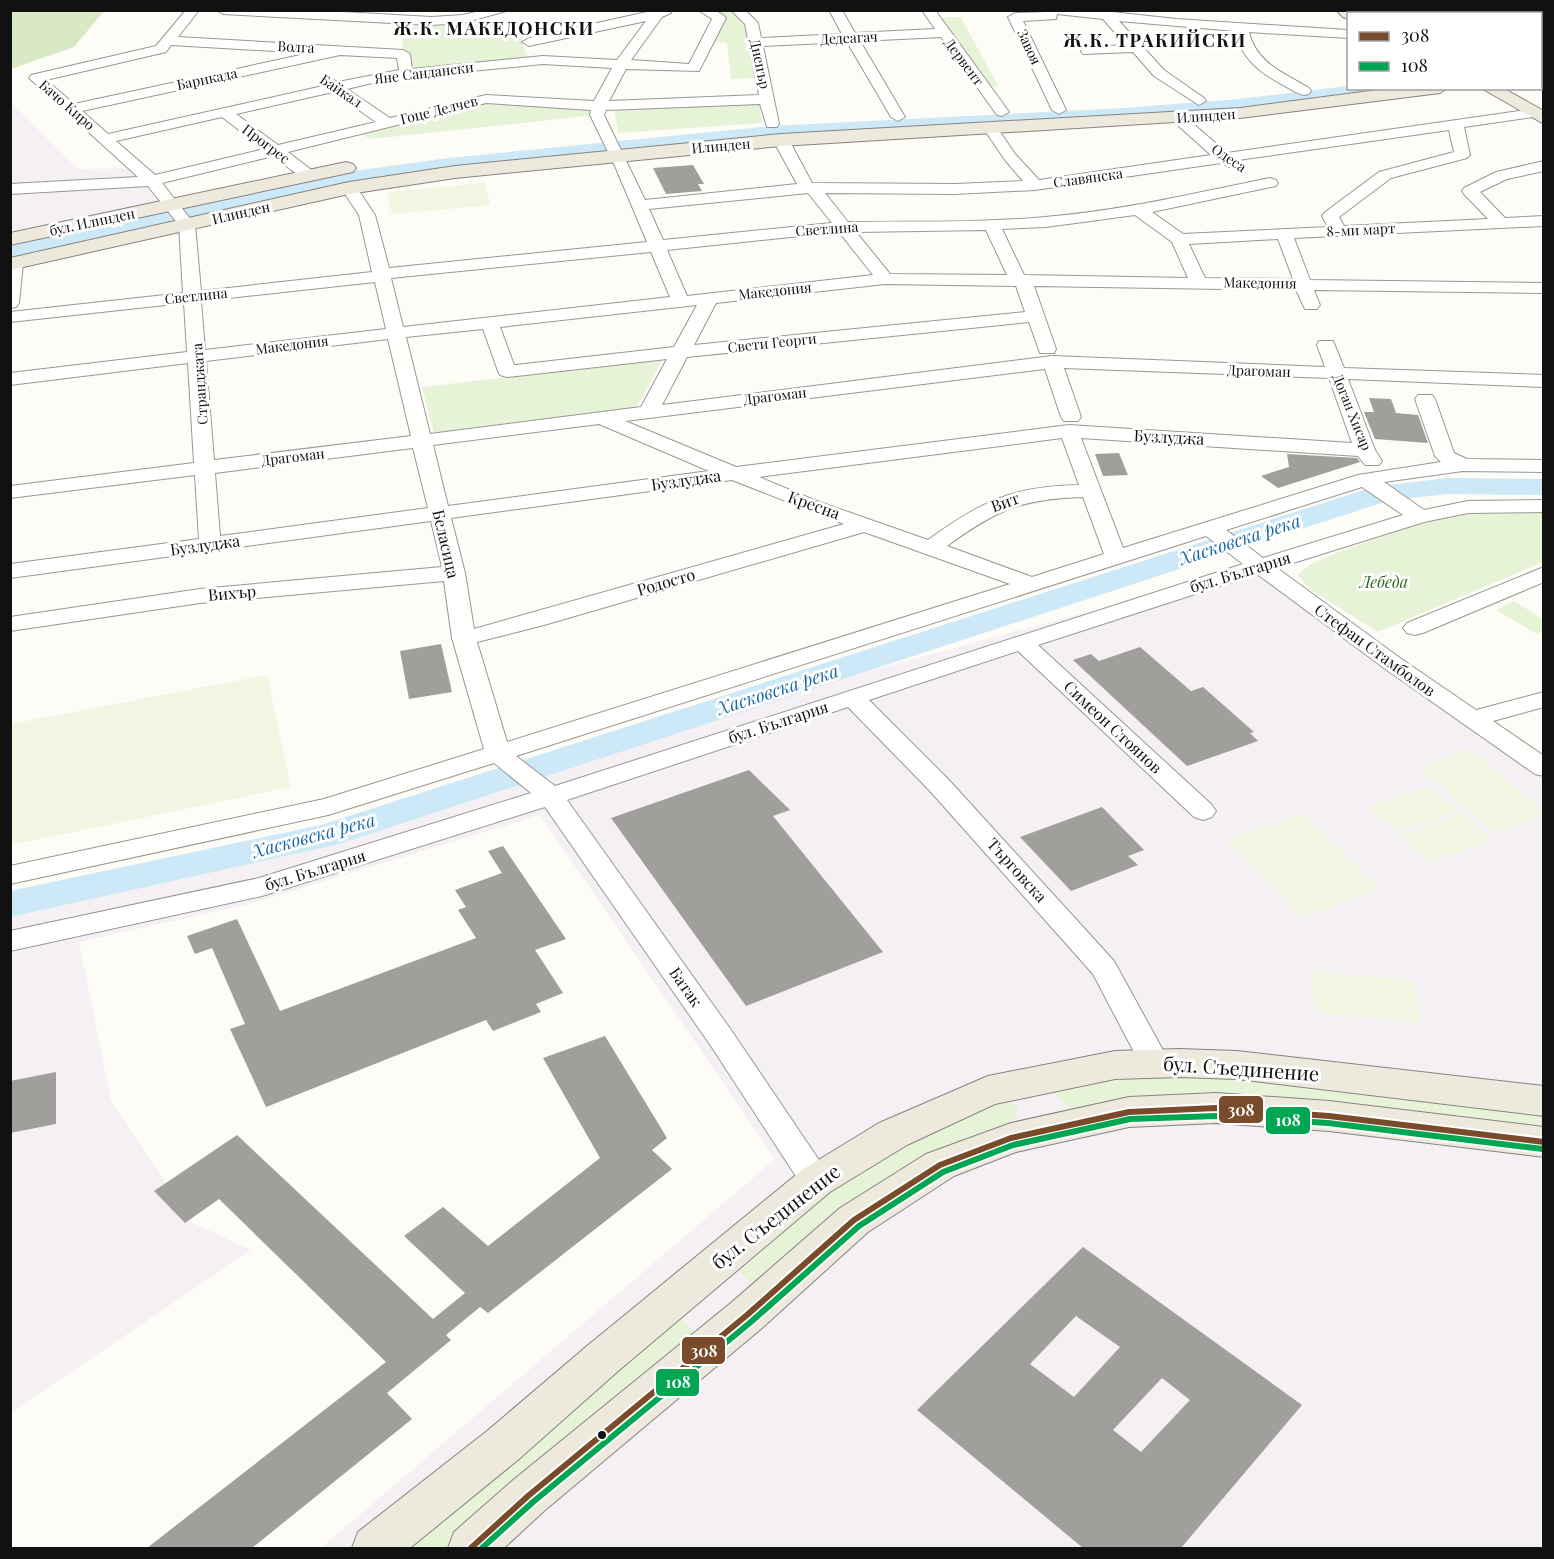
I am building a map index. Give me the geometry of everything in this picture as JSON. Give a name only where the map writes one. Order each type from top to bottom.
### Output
[{"type":"main road","name":"Илинден","points":[[180,215],[455,172],[898,117],[1199,101],[1347,86]]},
{"type":"main road","name":"Илинден","points":[[776,132],[991,129],[1178,118],[1284,109],[1425,90]]},
{"type":"main road","points":[[1492,90],[1538,116]]},
{"type":"main road","name":"Илинден","points":[[433,157],[616,151]]},
{"type":"main road","name":"Илинден","points":[[12,263],[180,215],[308,175],[360,165]]},
{"type":"main road","name":"бул. Илинден","points":[[10,239],[180,215]]},
{"type":"main road","name":"бул. Съединение","points":[[375,1548],[503,1445],[618,1345],[816,1182],[893,1134],[988,1091],[1115,1065],[1155,1063],[1237,1065],[1544,1101]]},
{"type":"main road","points":[[988,1091],[1017,1093],[1032,1100],[1034,1114],[1011,1137]]},
{"type":"main road","points":[[471,1548],[528,1496],[747,1315],[854,1220],[940,1165],[1011,1137],[1129,1112],[1216,1108],[1329,1116],[1544,1142]]},
{"type":"street","points":[[162,51],[193,10]]},
{"type":"street","points":[[223,10],[431,21],[504,10]]},
{"type":"street","points":[[529,42],[673,10]]},
{"type":"street","name":"Яне Сандански","points":[[106,139],[406,73],[481,83],[543,60],[694,68],[718,18],[704,10]]},
{"type":"street","name":"Днепър","points":[[737,10],[751,23],[776,132],[810,188],[885,279]]},
{"type":"street","points":[[835,10],[898,117]]},
{"type":"street","name":"Дервент","points":[[928,10],[942,33],[1002,112]]},
{"type":"street","points":[[1105,17],[1146,10]]},
{"type":"street","points":[[1051,13],[1347,34]]},
{"type":"street","name":"Завоя","points":[[1051,13],[1015,16],[1059,110]]},
{"type":"street","points":[[658,14],[622,64],[602,100],[597,118],[616,151],[680,298]]},
{"type":"street","points":[[1105,17],[1159,73],[1199,101]]},
{"type":"street","points":[[406,20],[401,27],[406,73]]},
{"type":"street","points":[[1241,28],[1243,44],[1250,56],[1304,91]]},
{"type":"street","name":"Дедеагач","points":[[756,42],[942,33]]},
{"type":"street","points":[[1088,51],[1136,48]]},
{"type":"street","name":"Волга","points":[[162,51],[342,50],[404,54]]},
{"type":"street","name":"Барикада","points":[[71,109],[342,50]]},
{"type":"street","name":"Бачо Киро","points":[[162,51],[36,78],[152,181],[180,215]]},
{"type":"street","name":"Байкал","points":[[294,60],[388,123]]},
{"type":"street","points":[[172,73],[187,83]]},
{"type":"street","name":"Гоце Делчев","points":[[10,189],[152,181],[388,123],[481,83],[602,100],[767,93]]},
{"type":"street","name":"Прогрес","points":[[224,112],[308,175]]},
{"type":"street","name":"Славянска","points":[[639,205],[810,188],[956,189],[1035,185],[1456,125],[1538,116]]},
{"type":"street","name":"Одеса","points":[[1178,118],[1224,158],[1285,192]]},
{"type":"street","points":[[1339,231],[1330,216],[1385,175],[1462,155],[1456,125]]},
{"type":"street","points":[[991,129],[1010,157],[1035,185]]},
{"type":"street","points":[[1502,224],[1470,191],[1503,175],[1544,166]]},
{"type":"street","name":"Светлина","points":[[10,316],[657,245],[843,227],[1046,222],[1138,210],[1270,183]]},
{"type":"street","name":"Беласица","points":[[349,188],[367,215],[454,573],[465,638],[498,754]]},
{"type":"street","points":[[1138,210],[1179,239],[1198,282]]},
{"type":"street","name":"Странджата","points":[[180,215],[194,297],[210,544]]},
{"type":"street","name":"8-ми март","points":[[1179,239],[1544,221]]},
{"type":"street","points":[[992,225],[1017,279],[1023,280],[1090,491],[1116,558]]},
{"type":"street","points":[[1284,234],[1311,305]]},
{"type":"street","points":[[10,303],[12,263]]},
{"type":"street","name":"Македония","points":[[10,379],[394,329],[490,322],[680,298],[710,298],[885,279],[1544,288]]},
{"type":"street","points":[[648,412],[710,298]]},
{"type":"street","name":"Свети Георги","points":[[490,322],[507,371],[1036,316]]},
{"type":"street","name":"Доган Хисар","points":[[1326,345],[1374,477],[1420,517]]},
{"type":"street","name":"Драгоман","points":[[10,492],[648,412],[1049,356],[1336,374],[1544,381]]},
{"type":"street","points":[[1425,399],[1444,456],[1463,465]]},
{"type":"street","name":"Кресна","points":[[599,418],[731,474],[1031,584]]},
{"type":"street","name":"Бузлуджа","points":[[10,571],[731,474],[1070,424],[1365,450]]},
{"type":"street","points":[[10,875],[328,807],[1374,477],[1463,465],[1544,466]]},
{"type":"street","name":"Вит","points":[[932,547],[995,504],[1019,496],[1051,491],[1090,491]]},
{"type":"street","name":"бул. България","points":[[10,940],[262,887],[551,796],[1261,565],[1420,517],[1468,507],[1544,506]]},
{"type":"street","name":"Родосто","points":[[465,638],[536,620],[868,524]]},
{"type":"street","name":"Стефан Стамболов","points":[[1209,528],[1332,620],[1544,768]]},
{"type":"street","name":"Вихър","points":[[10,624],[210,595],[454,573]]},
{"type":"street","points":[[1415,628],[1544,574]]},
{"type":"street","name":"Симеон Стоянов","points":[[1022,642],[1203,812]]},
{"type":"street","name":"Търговска","points":[[852,697],[939,785],[1104,968],[1155,1063]]},
{"type":"street","points":[[1472,718],[1538,701]]},
{"type":"street","name":"Батак","points":[[498,754],[551,796],[721,1038],[816,1182]]},
{"type":"shaded area","points":[[10,101],[78,169],[153,168],[173,205],[11,239]]},
{"type":"shaded area","points":[[1261,565],[1543,768],[1543,1548],[321,1548],[775,1159],[540,815],[253,903],[79,942],[111,1101],[193,1223],[251,1250],[11,1413],[11,897],[430,802],[541,763],[744,705]]},
{"type":"green space","points":[[1434,10],[1543,12],[1543,58],[1542,12],[1428,12]]},
{"type":"green space","points":[[10,11],[104,11],[74,47],[11,69]]},
{"type":"green space","points":[[710,11],[730,11],[744,21],[755,78],[731,79],[727,43],[713,42],[725,17]]},
{"type":"green space","points":[[961,17],[999,86],[990,87],[939,18]]},
{"type":"green space","points":[[472,19],[527,42],[522,44],[530,60],[407,72],[402,39],[404,30],[431,22]]},
{"type":"green space","points":[[487,102],[587,108],[591,111],[591,115],[371,139],[358,133]]},
{"type":"green space","points":[[759,102],[762,123],[618,133],[614,108]]},
{"type":"green space","points":[[484,183],[491,205],[392,214],[387,192]]},
{"type":"green space","points":[[662,360],[636,409],[434,434],[422,387]]},
{"type":"green space","name":"Лебеда","points":[[1503,510],[1543,511],[1543,562],[1378,632],[1311,590],[1298,575],[1309,565],[1336,553],[1436,517]]},
{"type":"green space","points":[[1514,601],[1543,619],[1543,631],[1537,634],[1496,610]]},
{"type":"green space","points":[[267,675],[291,787],[11,845],[11,724]]},
{"type":"green space","points":[[1470,749],[1543,810],[1543,815],[1494,833],[1418,767]]},
{"type":"green space","points":[[1430,786],[1458,811],[1395,832],[1368,806]]},
{"type":"green space","points":[[1304,814],[1381,889],[1302,918],[1226,840]]},
{"type":"green space","points":[[1463,814],[1492,840],[1429,862],[1400,835]]},
{"type":"green space","points":[[1310,970],[1414,981],[1421,1023],[1315,1012]]},
{"type":"green space","points":[[1163,1074],[1303,1082],[1543,1110],[1543,1127],[1175,1096],[1068,1108],[1050,1088]]},
{"type":"green space","points":[[1007,1101],[1018,1107],[1017,1116],[1008,1124],[933,1154],[759,1289],[739,1272],[828,1192],[919,1138]]},
{"type":"green space","points":[[678,1314],[699,1338],[460,1548],[412,1548]]},
{"type":"building","points":[[693,165],[704,184],[698,184],[702,191],[666,194],[653,168]]},
{"type":"building","points":[[1369,398],[1391,399],[1396,413],[1418,415],[1428,443],[1375,439],[1364,412],[1374,412]]},
{"type":"building","points":[[1119,453],[1128,475],[1103,476],[1095,454]]},
{"type":"building","points":[[1287,454],[1357,458],[1360,462],[1278,488],[1261,476],[1289,467]]},
{"type":"building","points":[[441,644],[452,692],[409,699],[400,651]]},
{"type":"building","points":[[1140,647],[1191,691],[1203,687],[1254,732],[1250,733],[1258,741],[1187,766],[1073,660],[1091,654],[1099,661]]},
{"type":"building","points":[[749,770],[790,810],[773,816],[883,952],[746,1006],[611,818]]},
{"type":"building","points":[[1102,807],[1144,850],[1128,856],[1138,865],[1071,891],[1020,837]]},
{"type":"building","points":[[503,846],[566,939],[535,950],[563,993],[536,1004],[541,1012],[493,1031],[486,1020],[266,1107],[230,1029],[245,1024],[212,948],[195,954],[187,936],[237,919],[280,1011],[476,938],[458,910],[466,907],[455,890],[502,873],[488,851]]},
{"type":"building","points":[[605,1036],[667,1138],[652,1150],[672,1169],[488,1313],[480,1307],[446,1335],[451,1340],[387,1393],[412,1419],[252,1548],[147,1548],[386,1362],[219,1199],[185,1223],[154,1191],[237,1135],[433,1319],[465,1293],[404,1236],[443,1207],[488,1246],[600,1158],[543,1058]]},
{"type":"building","points":[[56,1072],[56,1124],[10,1133],[10,1081]]},
{"type":"building","points":[[1083,1247],[1302,1405],[1181,1548],[1083,1548],[917,1410]],"holes":[[[1076,1316],[1120,1347],[1074,1397],[1030,1364]],[[1162,1378],[1190,1400],[1141,1452],[1113,1430]]]},
{"type":"waterway","points":[[10,253],[354,177],[448,164],[772,132],[1124,114],[1239,105],[1364,90]]},
{"type":"waterway","name":"Хасковска река","points":[[10,904],[326,836],[1383,493],[1447,486],[1544,487]]},
{"type":"transit line","name":"308","points":[[471,1548],[528,1496],[747,1315],[854,1220],[940,1165],[1011,1138],[1129,1112],[1216,1108],[1329,1116],[1544,1142]]},
{"type":"transit line","name":"108","points":[[482,1548],[533,1502],[752,1321],[859,1226],[943,1172],[1013,1145],[1130,1119],[1216,1116],[1328,1123],[1543,1149]]},
{"type":"district","name":"Ж.К. МАКЕДОНСКИ","points":[[494,29]]},
{"type":"district","name":"Ж.К. ТРАКИЙСКИ","points":[[1155,41]]}]
